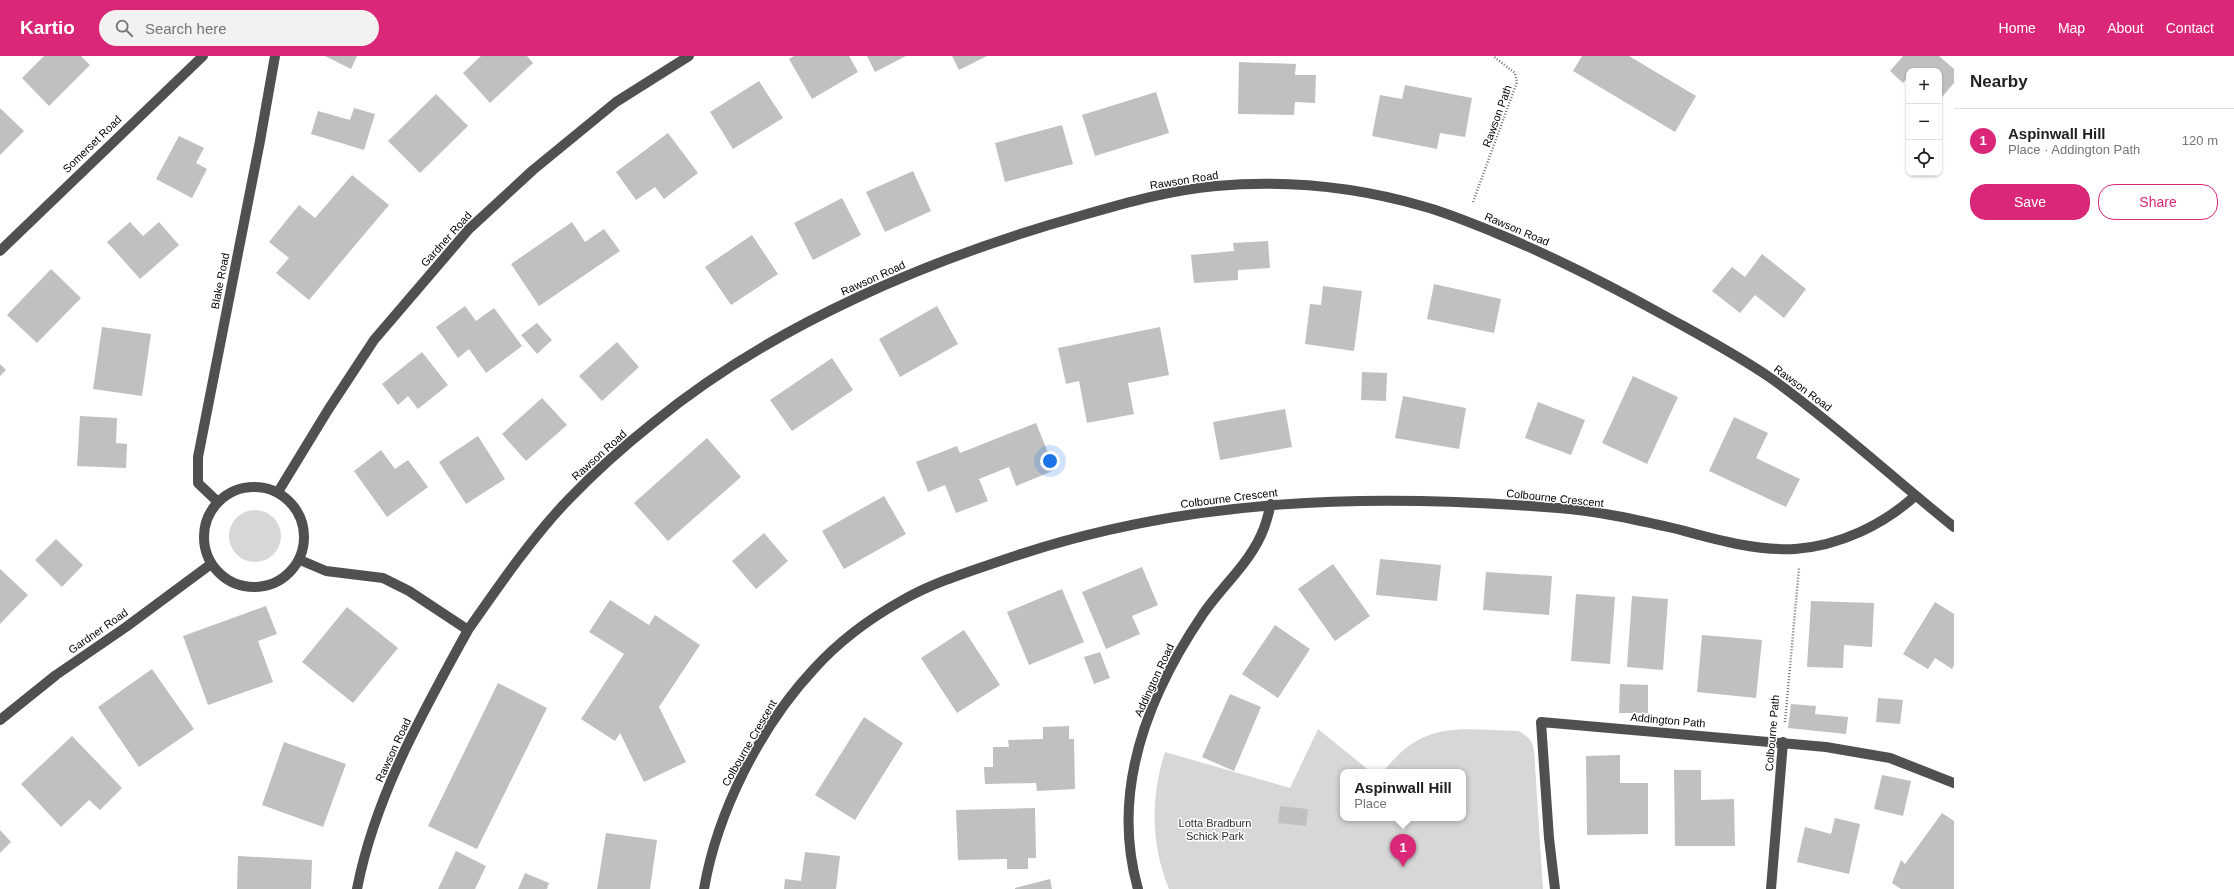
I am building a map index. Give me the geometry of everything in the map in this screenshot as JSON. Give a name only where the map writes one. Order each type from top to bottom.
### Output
[{"type":"street","name":"Somerset Road","points":[[0,251],[203,56]]},
{"type":"street","name":"Blake Road","points":[[218,502],[198,483],[198,457],[260,141],[275,56]]},
{"type":"street","name":"Gardner Road","points":[[278,492],[328,410],[374,340],[469,229],[533,170],[616,102],[689,56]]},
{"type":"street","name":"Rawson Road","points":[[357,889],[373,830],[397,767],[468,630],[542,532],[581,488],[642,432],[675,406],[764,347],[852,300],[966,252],[1027,231],[1120,204],[1213,186],[1278,185],[1365,192],[1434,209],[1539,251],[1645,304],[1750,364],[1825,419],[1954,527]]},
{"type":"street","points":[[246,487],[263,487],[278,492],[291,502],[301,516],[305,538],[300,560],[286,577],[271,585],[254,588],[232,582],[222,577],[211,564],[205,549],[204,532],[208,516],[218,502],[231,492],[246,487]]},
{"type":"street","name":"Colbourne Crescent","points":[[704,889],[712,852],[729,804],[746,770],[780,712],[802,682],[826,656],[875,617],[912,594],[939,583],[1072,538],[1101,530],[1173,517],[1271,504],[1338,501],[1406,501],[1460,502],[1562,508],[1624,518],[1726,542],[1792,549],[1825,544],[1849,537],[1897,512],[1916,496]]},
{"type":"street","name":"Addington Road","points":[[1138,889],[1130,860],[1128,810],[1130,780],[1142,738],[1153,707],[1178,653],[1204,613],[1253,549],[1264,528],[1271,504]]},
{"type":"street","points":[[300,560],[326,570],[373,576],[390,581],[468,630]]},
{"type":"street","name":"Gardner Road","points":[[0,720],[56,675],[126,627],[211,564]]},
{"type":"street","name":"Addington Path","points":[[1555,889],[1549,838],[1541,722],[1783,742],[1890,758],[1954,783]]},
{"type":"street","name":"Colbourne Path","points":[[1771,889],[1783,742]]},
{"type":"path","name":"Rawson Path","points":[[1477,191],[1518,82],[1515,73],[1493,56]]},
{"type":"path","name":"Colbourne Path","points":[[1783,742],[1798,578]]},
{"type":"green space","points":[[250,510],[260,510],[274,517],[281,531],[281,541],[274,555],[260,562],[250,562],[240,558],[233,551],[229,541],[229,531],[233,521],[240,514]]},
{"type":"green space","name":"Lotta Bradburn Schick Park","points":[[1318,729],[1367,769],[1340,769],[1340,821],[1466,821],[1466,769],[1386,769],[1398,755],[1413,743],[1427,736],[1443,731],[1477,729],[1518,731],[1529,738],[1534,750],[1543,889],[1169,889],[1159,856],[1155,821],[1157,787],[1165,752],[1290,788]]},
{"type":"building","points":[[44,56],[81,56],[90,65],[49,106],[22,78]]},
{"type":"building","points":[[325,56],[357,56],[351,69]]},
{"type":"building","points":[[481,56],[527,56],[533,63],[490,103],[463,73]]},
{"type":"building","points":[[794,56],[849,56],[858,72],[812,99],[789,59]]},
{"type":"building","points":[[867,56],[906,56],[875,72]]},
{"type":"building","points":[[952,56],[987,56],[959,70]]},
{"type":"building","points":[[1582,56],[1629,56],[1696,96],[1675,132],[1573,71]]},
{"type":"building","points":[[1903,56],[1939,56],[1954,69],[1954,83],[1942,97],[1942,68],[1906,68],[1906,80],[1903,83],[1890,71]]},
{"type":"building","points":[[1239,62],[1296,64],[1295,75],[1316,75],[1315,103],[1295,102],[1294,115],[1238,114]]},
{"type":"building","points":[[759,81],[783,118],[733,149],[710,112]]},
{"type":"building","points":[[1405,85],[1472,98],[1465,137],[1440,133],[1437,149],[1372,136],[1380,95],[1402,99]]},
{"type":"building","points":[[1156,92],[1169,133],[1095,156],[1082,115]]},
{"type":"building","points":[[436,94],[468,126],[420,173],[388,141]]},
{"type":"building","points":[[0,108],[24,131],[0,155]]},
{"type":"building","points":[[354,108],[375,114],[364,150],[311,134],[318,111],[350,120]]},
{"type":"building","points":[[1062,125],[1073,164],[1005,182],[995,143]]},
{"type":"building","points":[[668,133],[698,173],[664,199],[655,187],[636,200],[616,172]]},
{"type":"building","points":[[179,136],[204,148],[196,163],[207,169],[192,198],[156,179]]},
{"type":"building","points":[[913,171],[931,211],[885,232],[866,192]]},
{"type":"building","points":[[352,175],[389,205],[309,300],[276,273],[289,258],[269,242],[299,205],[315,218]]},
{"type":"building","points":[[842,198],[861,235],[813,260],[794,223]]},
{"type":"building","points":[[130,222],[143,236],[159,222],[179,245],[140,279],[107,242]]},
{"type":"building","points":[[572,222],[585,242],[604,229],[620,251],[539,306],[511,264]]},
{"type":"building","points":[[752,235],[778,274],[731,305],[705,267]]},
{"type":"building","points":[[1268,241],[1270,268],[1238,270],[1238,280],[1194,283],[1191,255],[1234,251],[1233,243]]},
{"type":"building","points":[[1762,254],[1806,289],[1784,318],[1755,295],[1740,313],[1712,291],[1732,267],[1745,277]]},
{"type":"building","points":[[51,269],[81,298],[37,343],[7,315]]},
{"type":"building","points":[[1434,284],[1501,299],[1494,333],[1427,319]]},
{"type":"building","points":[[1323,286],[1362,291],[1354,351],[1305,344],[1310,304],[1321,305]]},
{"type":"building","points":[[465,306],[476,321],[494,308],[522,346],[486,373],[469,349],[458,358],[436,327]]},
{"type":"building","points":[[937,306],[958,344],[900,377],[879,339]]},
{"type":"building","points":[[537,323],[552,340],[537,354],[521,335]]},
{"type":"building","points":[[102,327],[151,334],[142,396],[93,389]]},
{"type":"building","points":[[1160,327],[1169,375],[1128,383],[1134,414],[1087,423],[1079,381],[1066,384],[1058,348]]},
{"type":"building","points":[[617,342],[639,367],[602,401],[579,376]]},
{"type":"building","points":[[422,352],[448,385],[418,409],[408,396],[398,405],[382,384]]},
{"type":"building","points":[[832,358],[853,390],[792,431],[770,400]]},
{"type":"building","points":[[0,364],[6,370],[0,376]]},
{"type":"building","points":[[1362,372],[1387,373],[1386,401],[1361,400]]},
{"type":"building","points":[[1633,376],[1678,397],[1647,464],[1602,443]]},
{"type":"building","points":[[1403,396],[1466,408],[1459,449],[1395,438]]},
{"type":"building","points":[[542,398],[567,425],[526,461],[502,434]]},
{"type":"building","points":[[1538,402],[1585,420],[1571,455],[1525,438]]},
{"type":"building","points":[[1285,409],[1292,447],[1220,460],[1213,422]]},
{"type":"building","points":[[80,416],[117,418],[116,443],[127,444],[126,468],[77,466]]},
{"type":"building","points":[[1734,417],[1768,433],[1756,458],[1800,479],[1786,507],[1709,471]]},
{"type":"building","points":[[1036,423],[1055,470],[1016,486],[1009,467],[979,479],[988,501],[956,513],[945,485],[928,492],[916,462],[957,446],[960,453]]},
{"type":"building","points":[[478,436],[505,479],[466,504],[439,462]]},
{"type":"building","points":[[707,438],[741,477],[668,541],[634,503]]},
{"type":"building","points":[[381,450],[395,469],[408,460],[428,487],[387,517],[354,471]]},
{"type":"building","points":[[884,496],[906,534],[844,569],[822,531]]},
{"type":"building","points":[[764,533],[788,561],[756,589],[732,561]]},
{"type":"building","points":[[56,539],[83,565],[62,587],[35,560]]},
{"type":"building","points":[[1380,559],[1441,565],[1437,601],[1376,595]]},
{"type":"building","points":[[1333,564],[1370,616],[1335,641],[1298,589]]},
{"type":"building","points":[[1142,567],[1158,605],[1132,616],[1140,634],[1106,649],[1082,592]]},
{"type":"building","points":[[0,569],[28,595],[0,624]]},
{"type":"building","points":[[1486,572],[1552,576],[1549,615],[1483,610]]},
{"type":"building","points":[[1062,589],[1084,642],[1029,665],[1007,612]]},
{"type":"building","points":[[1576,594],[1615,597],[1610,664],[1571,661]]},
{"type":"building","points":[[1632,596],[1668,599],[1663,670],[1627,667]]},
{"type":"building","points":[[610,600],[649,625],[655,615],[700,645],[659,707],[686,762],[644,782],[620,733],[615,741],[581,719],[624,654],[589,632]]},
{"type":"building","points":[[1811,601],[1874,603],[1872,647],[1844,645],[1843,668],[1807,667]]},
{"type":"building","points":[[1935,602],[1954,614],[1954,665],[1952,669],[1935,658],[1928,669],[1903,654]]},
{"type":"building","points":[[266,606],[277,634],[258,641],[273,682],[208,705],[183,636]]},
{"type":"building","points":[[347,607],[398,648],[353,703],[302,662]]},
{"type":"building","points":[[1275,625],[1310,649],[1278,698],[1242,674]]},
{"type":"building","points":[[964,630],[1000,685],[957,713],[921,658]]},
{"type":"building","points":[[1702,635],[1762,640],[1756,698],[1697,692]]},
{"type":"building","points":[[1100,652],[1110,678],[1094,684],[1084,657]]},
{"type":"building","points":[[152,669],[194,729],[139,767],[98,707]]},
{"type":"building","points":[[498,683],[547,708],[477,849],[428,826]]},
{"type":"building","points":[[1620,684],[1648,685],[1648,713],[1619,713]]},
{"type":"building","points":[[1230,694],[1261,707],[1234,771],[1202,757]]},
{"type":"building","points":[[1878,698],[1903,700],[1900,724],[1876,722]]},
{"type":"building","points":[[1791,704],[1816,706],[1815,714],[1848,717],[1846,734],[1788,728]]},
{"type":"building","points":[[864,717],[903,743],[855,820],[815,795]]},
{"type":"building","points":[[1069,726],[1069,739],[1074,739],[1075,789],[1037,791],[1036,783],[985,784],[984,767],[993,767],[993,747],[1009,747],[1008,740],[1043,739],[1043,727]]},
{"type":"building","points":[[72,736],[122,788],[100,810],[89,800],[61,827],[21,784]]},
{"type":"building","points":[[284,742],[346,764],[323,827],[262,805]]},
{"type":"building","points":[[1620,755],[1620,783],[1648,783],[1648,834],[1587,835],[1586,756]]},
{"type":"building","points":[[1674,770],[1701,770],[1701,800],[1734,799],[1735,846],[1675,846]]},
{"type":"building","points":[[1882,775],[1911,781],[1903,816],[1874,809]]},
{"type":"building","points":[[1280,806],[1308,809],[1306,826],[1278,823]]},
{"type":"building","points":[[1035,808],[1036,858],[1028,858],[1028,869],[1007,869],[1007,859],[958,860],[956,810]]},
{"type":"building","points":[[1942,813],[1954,821],[1954,889],[1901,889],[1892,883],[1901,860],[1905,864]]},
{"type":"building","points":[[1835,818],[1860,824],[1849,874],[1797,862],[1805,827],[1831,834]]},
{"type":"building","points":[[0,830],[11,842],[0,853]]},
{"type":"building","points":[[606,833],[657,840],[650,889],[597,889]]},
{"type":"building","points":[[456,851],[486,866],[475,889],[438,889]]},
{"type":"building","points":[[805,852],[840,856],[836,889],[784,889],[785,879],[801,881]]},
{"type":"building","points":[[238,856],[312,860],[311,889],[237,889]]},
{"type":"building","points":[[525,873],[549,883],[547,889],[518,889]]},
{"type":"building","points":[[1050,879],[1052,889],[1015,889],[1015,888]]},
{"type":"place","name":"Aspinwall Hill","points":[[1403,867]]}]
